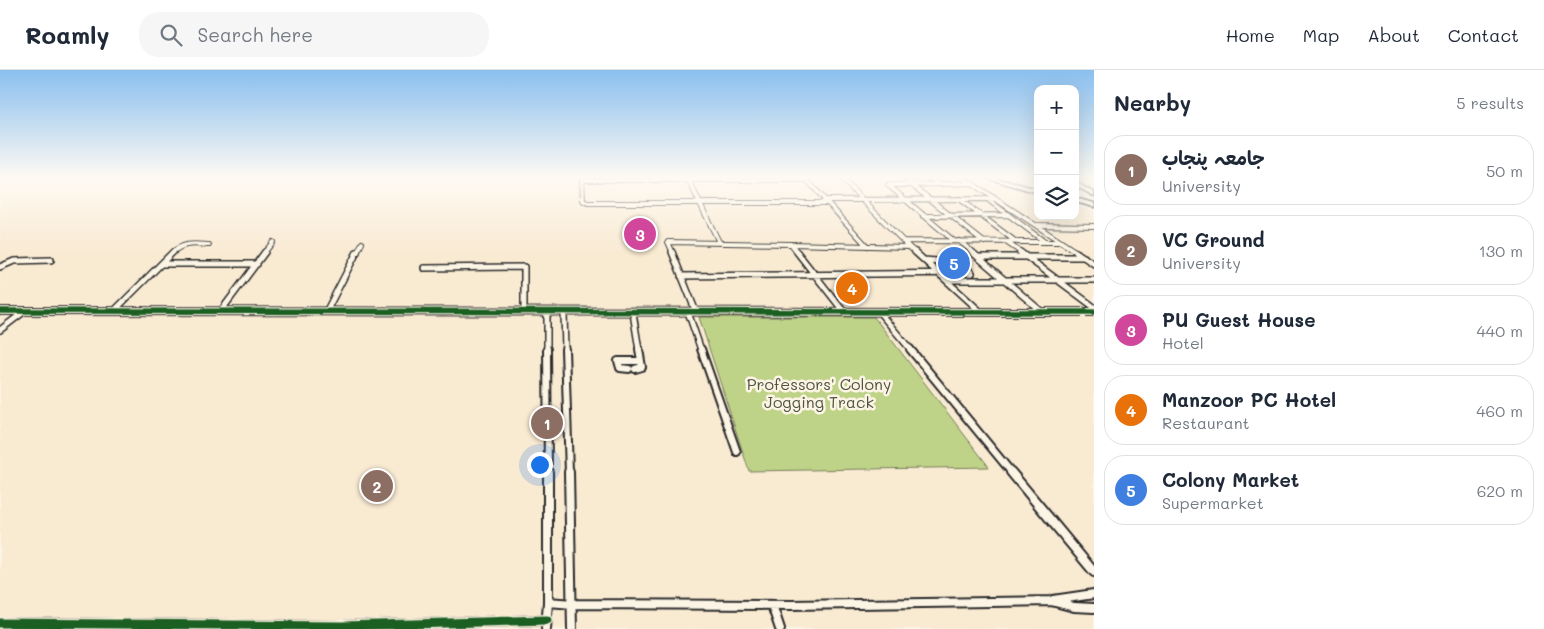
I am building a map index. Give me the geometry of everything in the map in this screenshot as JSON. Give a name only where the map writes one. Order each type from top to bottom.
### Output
[{"type":"street","points":[[699,203],[719,242]]},
{"type":"street","points":[[827,203],[867,246]]},
{"type":"street","points":[[867,203],[909,247],[980,312]]},
{"type":"street","points":[[908,203],[978,257],[1042,312]]},
{"type":"street","points":[[936,203],[984,242]]},
{"type":"street","points":[[964,203],[1016,242]]},
{"type":"street","points":[[993,203],[1045,242]]},
{"type":"street","points":[[1000,203],[1094,264]]},
{"type":"street","points":[[923,216],[1009,215]]},
{"type":"street","points":[[1035,225],[1094,226]]},
{"type":"street","points":[[904,241],[1061,242]]},
{"type":"street","points":[[221,311],[273,242]]},
{"type":"street","points":[[696,312],[668,242],[909,247]]},
{"type":"street","points":[[1006,242],[1094,307]]},
{"type":"street","points":[[326,310],[362,243]]},
{"type":"street","points":[[114,311],[182,244],[209,245]]},
{"type":"street","points":[[791,244],[844,312]]},
{"type":"street","points":[[978,257],[1084,257]]},
{"type":"street","points":[[0,267],[14,261],[52,260]]},
{"type":"street","points":[[681,276],[969,274],[973,272],[961,263],[924,260]]},
{"type":"street","points":[[163,264],[257,264]]},
{"type":"street","points":[[424,268],[524,267],[524,312]]},
{"type":"street","points":[[946,280],[1094,280]]},
{"type":"street","points":[[0,312],[326,310],[547,313],[1094,312]]},
{"type":"street","points":[[0,330],[25,311]]},
{"type":"street","points":[[688,312],[737,452]]},
{"type":"street","points":[[879,312],[1094,572]]},
{"type":"street","points":[[0,623],[212,628],[547,624],[547,313]]},
{"type":"street","points":[[564,313],[573,604],[572,629]]},
{"type":"street","points":[[633,313],[642,368],[620,368],[618,361],[640,361]]},
{"type":"street","points":[[548,602],[573,604],[772,605],[1051,601],[1065,597],[1094,594]]},
{"type":"street","points":[[1051,601],[1074,607],[1094,608]]},
{"type":"street","points":[[772,605],[780,629]]},
{"type":"shaded area","points":[[0,203],[1034,203],[1034,220],[1079,220],[1079,207],[1094,211],[1094,629],[0,629]]},
{"type":"green space","name":"Professors' Colony Jogging Track","points":[[699,317],[874,317],[989,467],[749,471]]},
{"type":"cycle path","points":[[0,311],[1094,312]]},
{"type":"cycle path","points":[[0,623],[342,626],[547,620]]},
{"type":"place","name":"PU Guest House","points":[[640,234]]},
{"type":"place","name":"Colony Market","points":[[954,263]]},
{"type":"place","name":"Manzoor PC Hotel","points":[[852,288]]},
{"type":"place","name":"جامعہ پنجاب","points":[[547,423]]},
{"type":"place","name":"VC Ground","points":[[377,486]]}]
